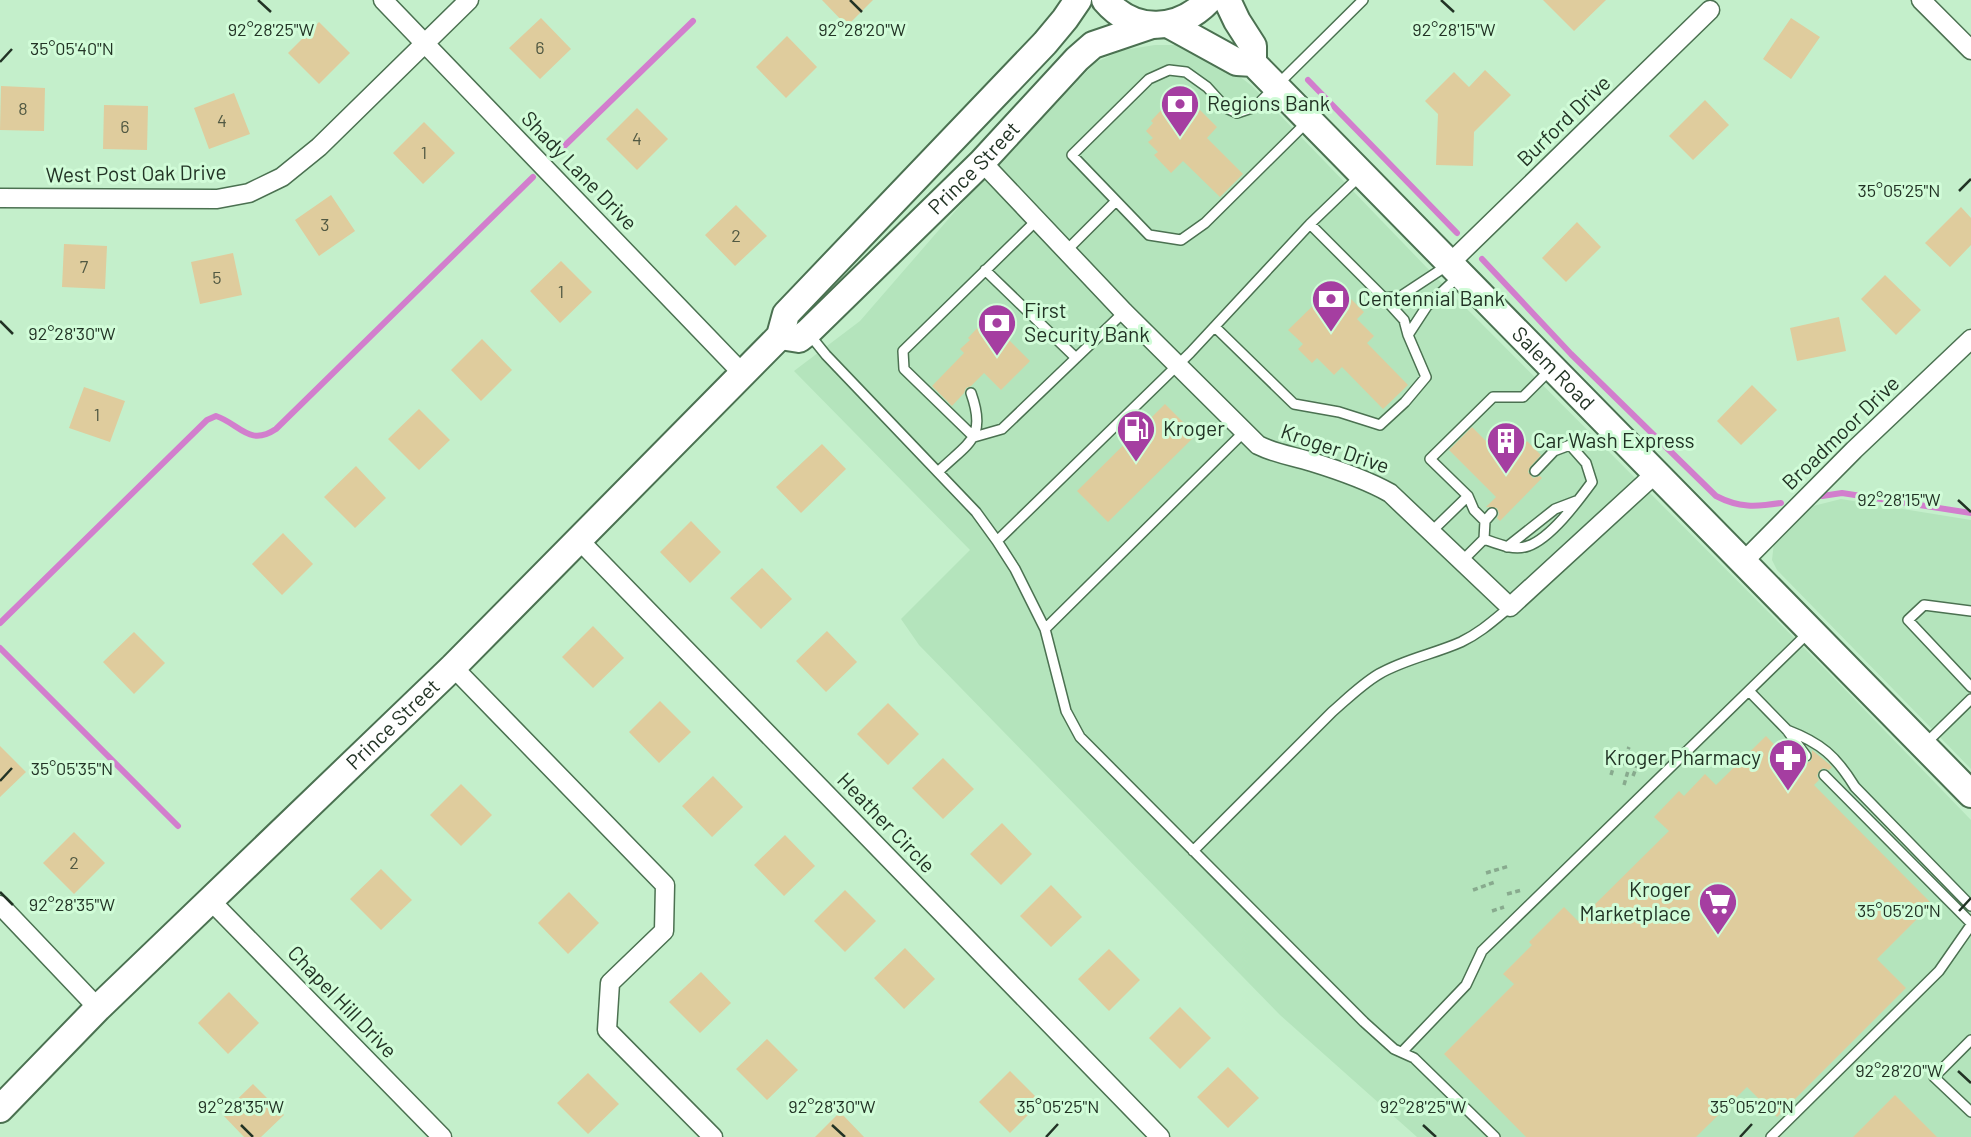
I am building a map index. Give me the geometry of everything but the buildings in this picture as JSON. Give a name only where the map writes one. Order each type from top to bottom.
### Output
[{"type":"main road","name":"Prince Street","points":[[0,1109],[99,1008],[453,667],[780,336],[786,314],[1045,43],[1078,0]]},
{"type":"main road","name":"Salem Road","points":[[1105,0],[1128,18],[1160,24],[1237,62],[1253,63],[1971,793]]},
{"type":"main road","name":"Prince Street","points":[[879,216],[872,240],[811,303],[803,316],[808,332],[982,162],[1065,71],[1093,45],[1191,15],[1209,0]]},
{"type":"main road","name":"Salem Road","points":[[1227,0],[1253,46],[1253,63]]},
{"type":"main road","points":[[780,336],[799,339],[808,332]]},
{"type":"street","name":"Shady Lane Drive","points":[[383,0],[742,373]]},
{"type":"street","name":"West Post Oak Drive","points":[[0,198],[218,199],[249,193],[282,177],[319,147],[470,0]]},
{"type":"street","points":[[1921,0],[1971,50]]},
{"type":"street","name":"Burford Drive","points":[[1454,270],[1710,10]]},
{"type":"street","name":"Kroger Drive","points":[[982,162],[1124,312],[1258,445],[1275,453],[1313,462],[1379,486],[1405,505],[1510,607]]},
{"type":"street","name":"Broadmoor Drive","points":[[1744,561],[1854,450],[1971,339]]},
{"type":"street","points":[[1510,607],[1655,474]]},
{"type":"street","name":"Heather Circle","points":[[579,540],[1160,1137]]},
{"type":"street","points":[[453,667],[665,885],[664,931],[610,983],[607,1030],[713,1137]]},
{"type":"street","name":"Chapel Hill Drive","points":[[210,900],[442,1137]]},
{"type":"street","points":[[0,905],[99,1008]]},
{"type":"lane","points":[[1309,121],[1205,223],[1181,240],[1149,235],[1072,155],[1149,79],[1169,70],[1186,72],[1207,87],[1226,108],[1237,113],[1255,107],[1363,0]]},
{"type":"lane","points":[[997,541],[1177,366],[1310,224],[1362,174]]},
{"type":"lane","points":[[1068,250],[1116,201]]},
{"type":"lane","points":[[974,438],[904,369],[902,351],[1038,219]]},
{"type":"lane","points":[[1215,327],[1294,404],[1339,412],[1380,425],[1405,402],[1426,377],[1404,320],[1310,224]]},
{"type":"lane","points":[[985,270],[1076,358]]},
{"type":"lane","points":[[1384,298],[1401,296],[1454,270]]},
{"type":"lane","points":[[1408,335],[1454,270]]},
{"type":"lane","points":[[939,471],[974,438],[1002,429],[1124,312]]},
{"type":"lane","points":[[808,332],[826,355],[939,471],[976,512],[997,541],[1015,569],[1045,629],[1066,711],[1080,737],[1364,1022],[1394,1049],[1414,1058],[1495,1137]]},
{"type":"lane","points":[[1462,561],[1484,539],[1489,517],[1474,510],[1468,496],[1430,459],[1493,397],[1523,397],[1552,369]]},
{"type":"lane","points":[[971,393],[979,424],[974,438]]},
{"type":"lane","points":[[1045,629],[1244,432]]},
{"type":"lane","points":[[1484,539],[1507,547],[1528,546],[1546,534],[1592,482],[1586,463],[1570,445],[1554,452],[1535,471]]},
{"type":"lane","points":[[1432,531],[1468,496]]},
{"type":"lane","points":[[1507,547],[1555,509],[1578,500]]},
{"type":"lane","points":[[1971,611],[1924,605],[1909,620],[1971,687]]},
{"type":"lane","points":[[1192,851],[1356,691],[1378,675],[1407,660],[1450,646],[1477,633],[1510,607]]},
{"type":"lane","points":[[1402,1052],[1466,985],[1482,951],[1811,630]]},
{"type":"lane","points":[[1749,691],[1787,730],[1806,756]]},
{"type":"lane","points":[[1924,745],[1971,699]]},
{"type":"lane","points":[[1787,730],[1826,749],[1841,764],[1855,787],[1971,906]]},
{"type":"lane","points":[[1771,1137],[1939,971],[1971,924],[1824,775]]},
{"type":"lane","points":[[1971,1040],[1934,1077],[1971,1112]]},
{"type":"path","points":[[1622,765],[1629,747]]},
{"type":"path","points":[[1611,775],[1616,758]]},
{"type":"path","points":[[1633,776],[1640,758]]},
{"type":"path","points":[[1624,785],[1628,771]]},
{"type":"path","points":[[1486,873],[1509,866]]},
{"type":"path","points":[[1473,890],[1495,882]]},
{"type":"path","points":[[1507,894],[1527,888]]},
{"type":"shaded area","points":[[1155,45],[1183,45],[1227,67],[1252,86],[1457,299],[1829,673],[1971,820],[1971,1137],[1417,1137],[1280,1015],[919,645],[901,619],[970,550],[794,371],[860,321],[971,193],[1096,62],[1123,50]]},
{"type":"shaded area","points":[[1841,499],[1971,520],[1971,769],[1777,570],[1772,560],[1774,543],[1809,507]]},
{"type":"waterway","points":[[553,157],[693,21]]},
{"type":"waterway","points":[[1308,80],[1457,233]]},
{"type":"waterway","points":[[0,623],[207,420],[216,416],[251,435],[259,436],[276,429],[533,177]]},
{"type":"waterway","points":[[1482,259],[1571,354],[1716,496],[1732,503],[1748,505],[1781,503]]},
{"type":"waterway","points":[[1822,496],[1842,493],[1971,513]]},
{"type":"waterway","points":[[0,648],[178,826]]},
{"type":"place","name":"Regions Bank","points":[[1180,138]]},
{"type":"place","name":"Centennial Bank","points":[[1331,333]]},
{"type":"place","name":"First Security Bank","points":[[997,357]]},
{"type":"place","name":"Kroger","points":[[1136,463]]},
{"type":"place","name":"Car Wash Express","points":[[1506,475]]},
{"type":"place","name":"Kroger Pharmacy","points":[[1788,792]]},
{"type":"place","name":"Kroger Marketplace","points":[[1718,936]]}]
